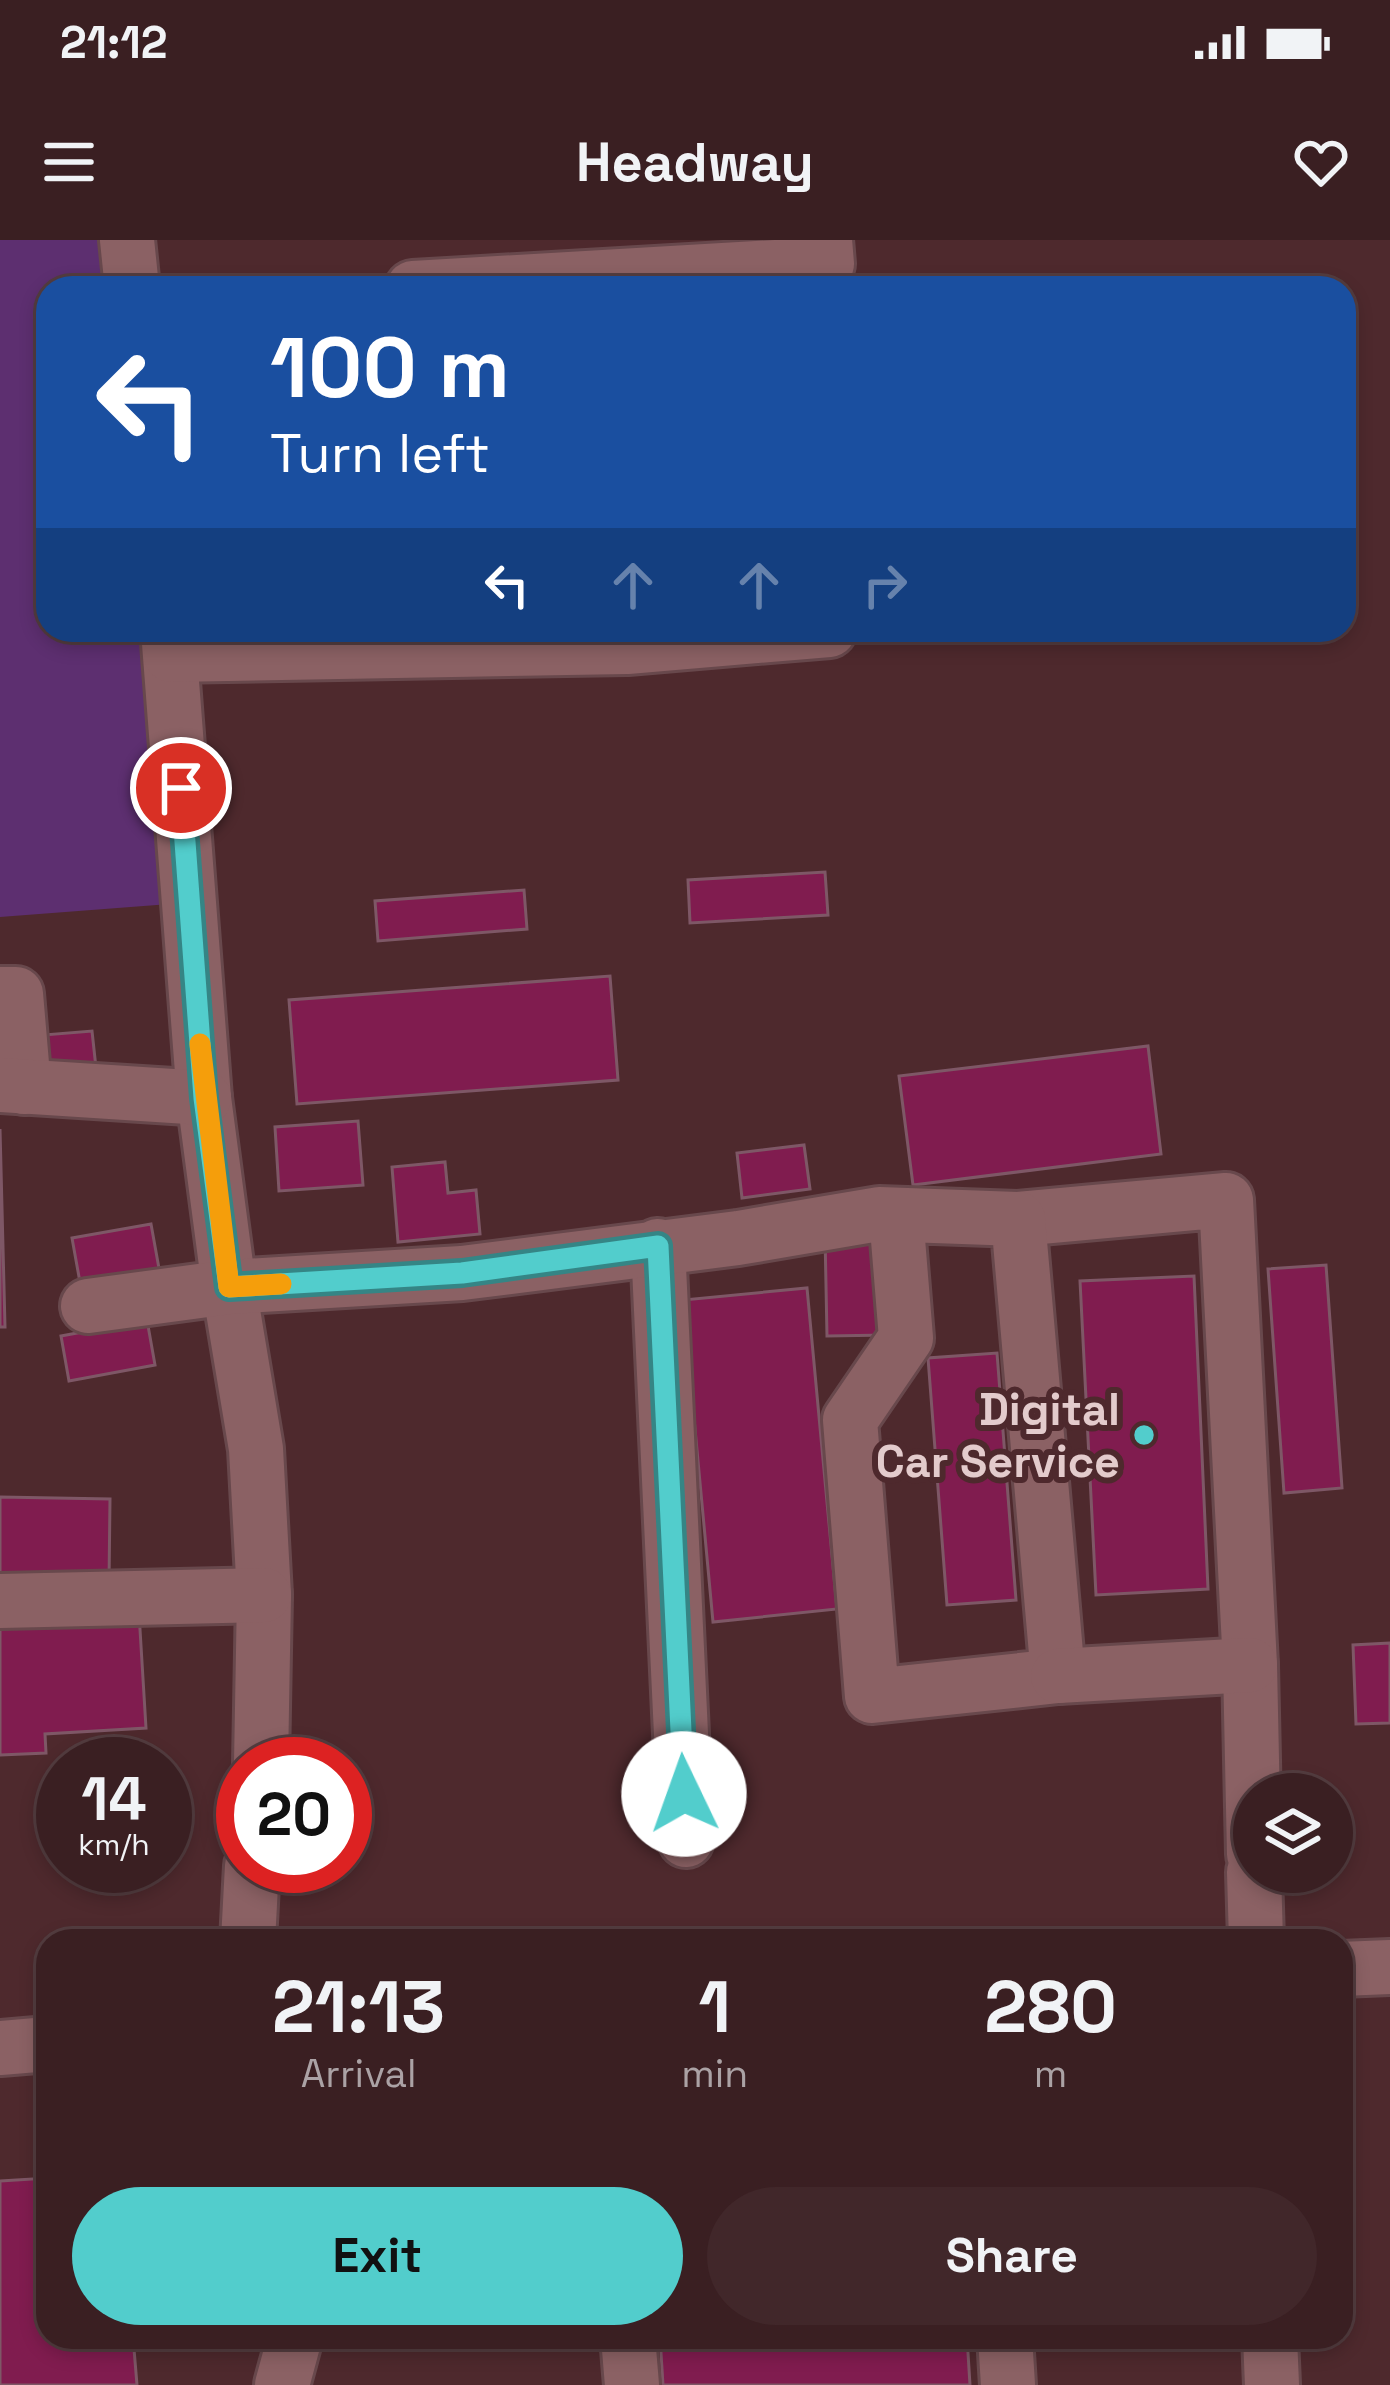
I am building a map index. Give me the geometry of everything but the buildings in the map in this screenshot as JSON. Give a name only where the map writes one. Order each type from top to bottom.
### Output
[{"type":"street","points":[[128,240],[131,276]]},
{"type":"street","points":[[620,276],[826,264],[825,240]]},
{"type":"street","points":[[261,1737],[264,1594],[256,1449],[204,1098],[170,643],[627,647],[686,642]]},
{"type":"street","points":[[0,994],[16,994],[12,1086],[204,1098]]},
{"type":"street","points":[[88,1306],[229,1287],[462,1273],[896,1215],[1018,1219],[1226,1199],[1252,1773]]},
{"type":"street","points":[[896,1215],[906,1338],[850,1420],[872,1696],[1058,1676],[1250,1665]]},
{"type":"street","points":[[1018,1219],[1058,1676]]},
{"type":"street","points":[[658,1246],[686,1840]]},
{"type":"street","points":[[0,1601],[264,1594]]},
{"type":"street","points":[[249,1929],[251,1893]]},
{"type":"street","points":[[1255,1893],[1256,1929]]},
{"type":"street","points":[[1353,1969],[1390,1967]]},
{"type":"street","points":[[0,2048],[36,2045]]},
{"type":"street","points":[[282,2385],[292,2349]]},
{"type":"street","points":[[629,2349],[632,2385]]},
{"type":"street","points":[[1006,2349],[1008,2385]]},
{"type":"street","points":[[1270,2349],[1272,2385]]},
{"type":"shaded area","points":[[0,240],[134,240],[138,276],[36,276],[36,642],[172,642],[196,902],[0,917]]},
{"type":"slow traffic","points":[[200,1044],[229,1287],[281,1284]]},
{"type":"place","name":"Digital Car Service","points":[[1144,1435]]},
{"type":"route","points":[[181,788],[204,1098],[229,1287],[462,1273],[658,1246],[684,1794]]}]
